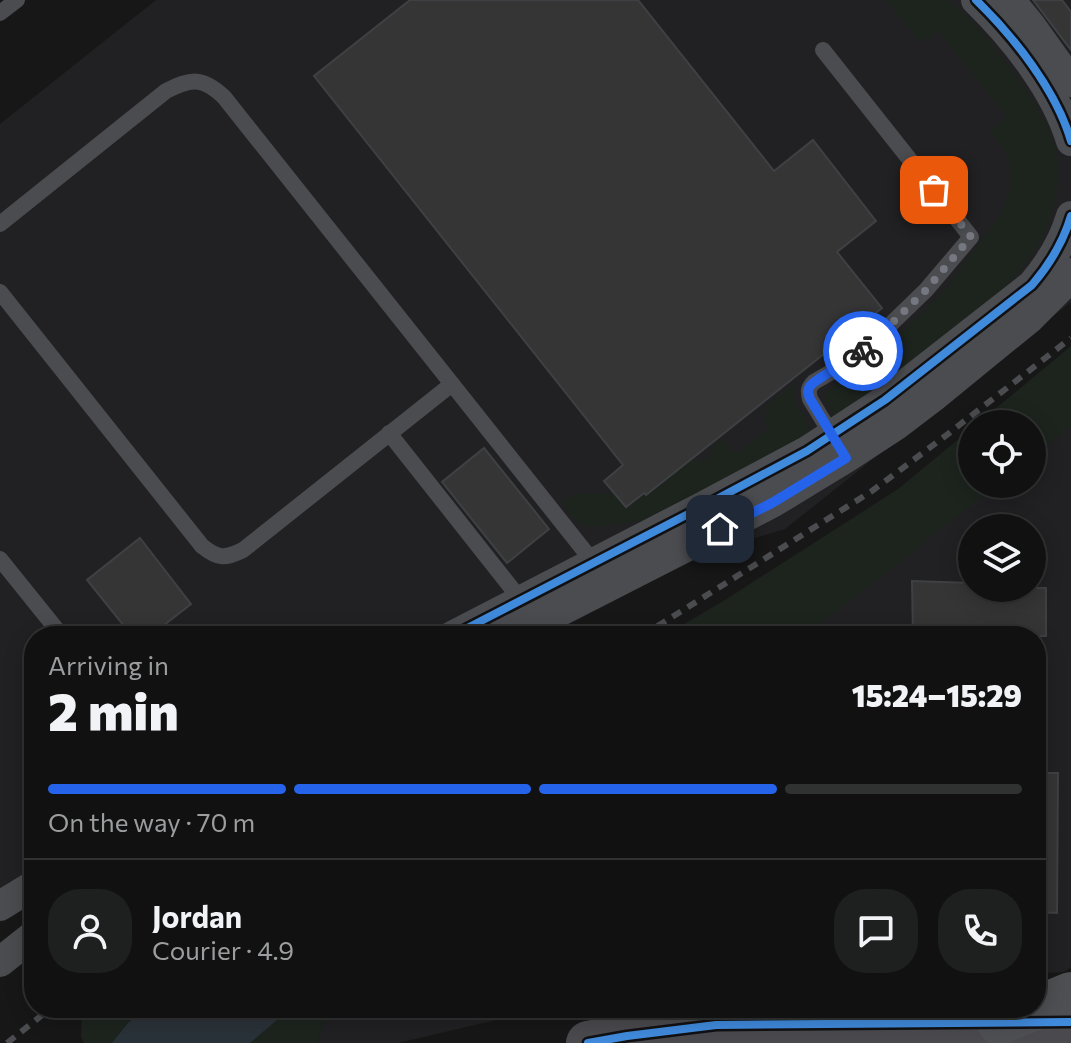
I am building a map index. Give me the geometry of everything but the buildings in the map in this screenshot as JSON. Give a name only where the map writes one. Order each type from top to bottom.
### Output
[{"type":"main road","points":[[1046,1004],[1071,994]]},
{"type":"main road","points":[[999,1023],[1011,1018]]},
{"type":"main road","points":[[588,1043],[716,1025],[1071,1022]]},
{"type":"street","points":[[976,0],[1006,32],[1047,88],[1057,104],[1071,141]]},
{"type":"street","points":[[1010,0],[1071,82]]},
{"type":"street","points":[[532,626],[772,503],[839,446],[885,400],[1032,285],[1057,252],[1071,216]]},
{"type":"street","points":[[471,626],[754,480],[839,446],[921,407],[1030,318],[1071,273]]},
{"type":"street","points":[[0,906],[24,891]]},
{"type":"street","points":[[0,962],[24,943]]},
{"type":"lane","points":[[0,13],[17,0]]},
{"type":"lane","points":[[823,50],[971,237],[926,290],[860,354],[810,387],[810,399],[839,446]]},
{"type":"lane","points":[[0,224],[166,91],[184,82],[199,81],[213,86],[594,563]]},
{"type":"lane","points":[[0,292],[202,546],[220,557],[243,550],[452,384]]},
{"type":"lane","points":[[389,433],[521,600]]},
{"type":"lane","points":[[0,559],[54,626]]},
{"type":"lane","points":[[0,924],[24,905]]},
{"type":"shaded area","points":[[156,0],[1071,0],[1071,302],[785,529],[461,626],[24,626],[24,881],[0,897],[0,124]]},
{"type":"shaded area","points":[[886,0],[949,0],[979,29],[1025,89],[1045,121],[1056,152],[1057,187],[1042,238],[1014,277],[986,303],[839,418],[824,400],[826,391],[871,362],[944,291],[1002,212],[1010,190],[1006,152],[990,131],[1007,117],[938,31],[921,43]]},
{"type":"shaded area","points":[[1071,346],[1071,427],[1046,447],[1046,410],[994,410]]},
{"type":"shaded area","points":[[797,381],[795,397],[807,422],[809,437],[657,519],[586,526],[571,515],[561,502],[581,494],[601,493],[616,495],[626,507],[694,457],[700,463],[714,452],[711,448],[723,439],[735,454],[769,428],[762,418],[768,413],[764,407]]},
{"type":"shaded area","points":[[1071,426],[1071,967],[1064,972],[1046,973],[1046,626],[816,626],[958,515],[958,602],[1046,602],[1046,514],[959,514],[979,498],[1046,498],[1046,446]]},
{"type":"shaded area","points":[[958,440],[958,498],[980,498],[819,626],[681,626],[898,489]]},
{"type":"shaded area","points":[[82,1018],[324,1018],[318,1043],[84,1043],[81,1037]]},
{"type":"shaded area","points":[[134,1018],[279,1018],[250,1043],[112,1043]]},
{"type":"shaded area","points":[[324,1018],[504,1018],[398,1043],[318,1043]]},
{"type":"railway","points":[[658,626],[872,491],[1071,338]]},
{"type":"railway","points":[[7,1043],[38,1018]]},
{"type":"cycle path","points":[[976,0],[1032,65],[1055,103],[1071,141]]},
{"type":"cycle path","points":[[471,626],[807,451],[885,400],[1032,285],[1055,253],[1071,216]]},
{"type":"cycle path","points":[[588,1043],[716,1025],[1071,1022]]},
{"type":"way so far","points":[[863,351],[926,290],[971,237],[934,190]]},
{"type":"route","points":[[720,529],[772,503],[846,458],[808,392],[814,382],[863,351]]}]
